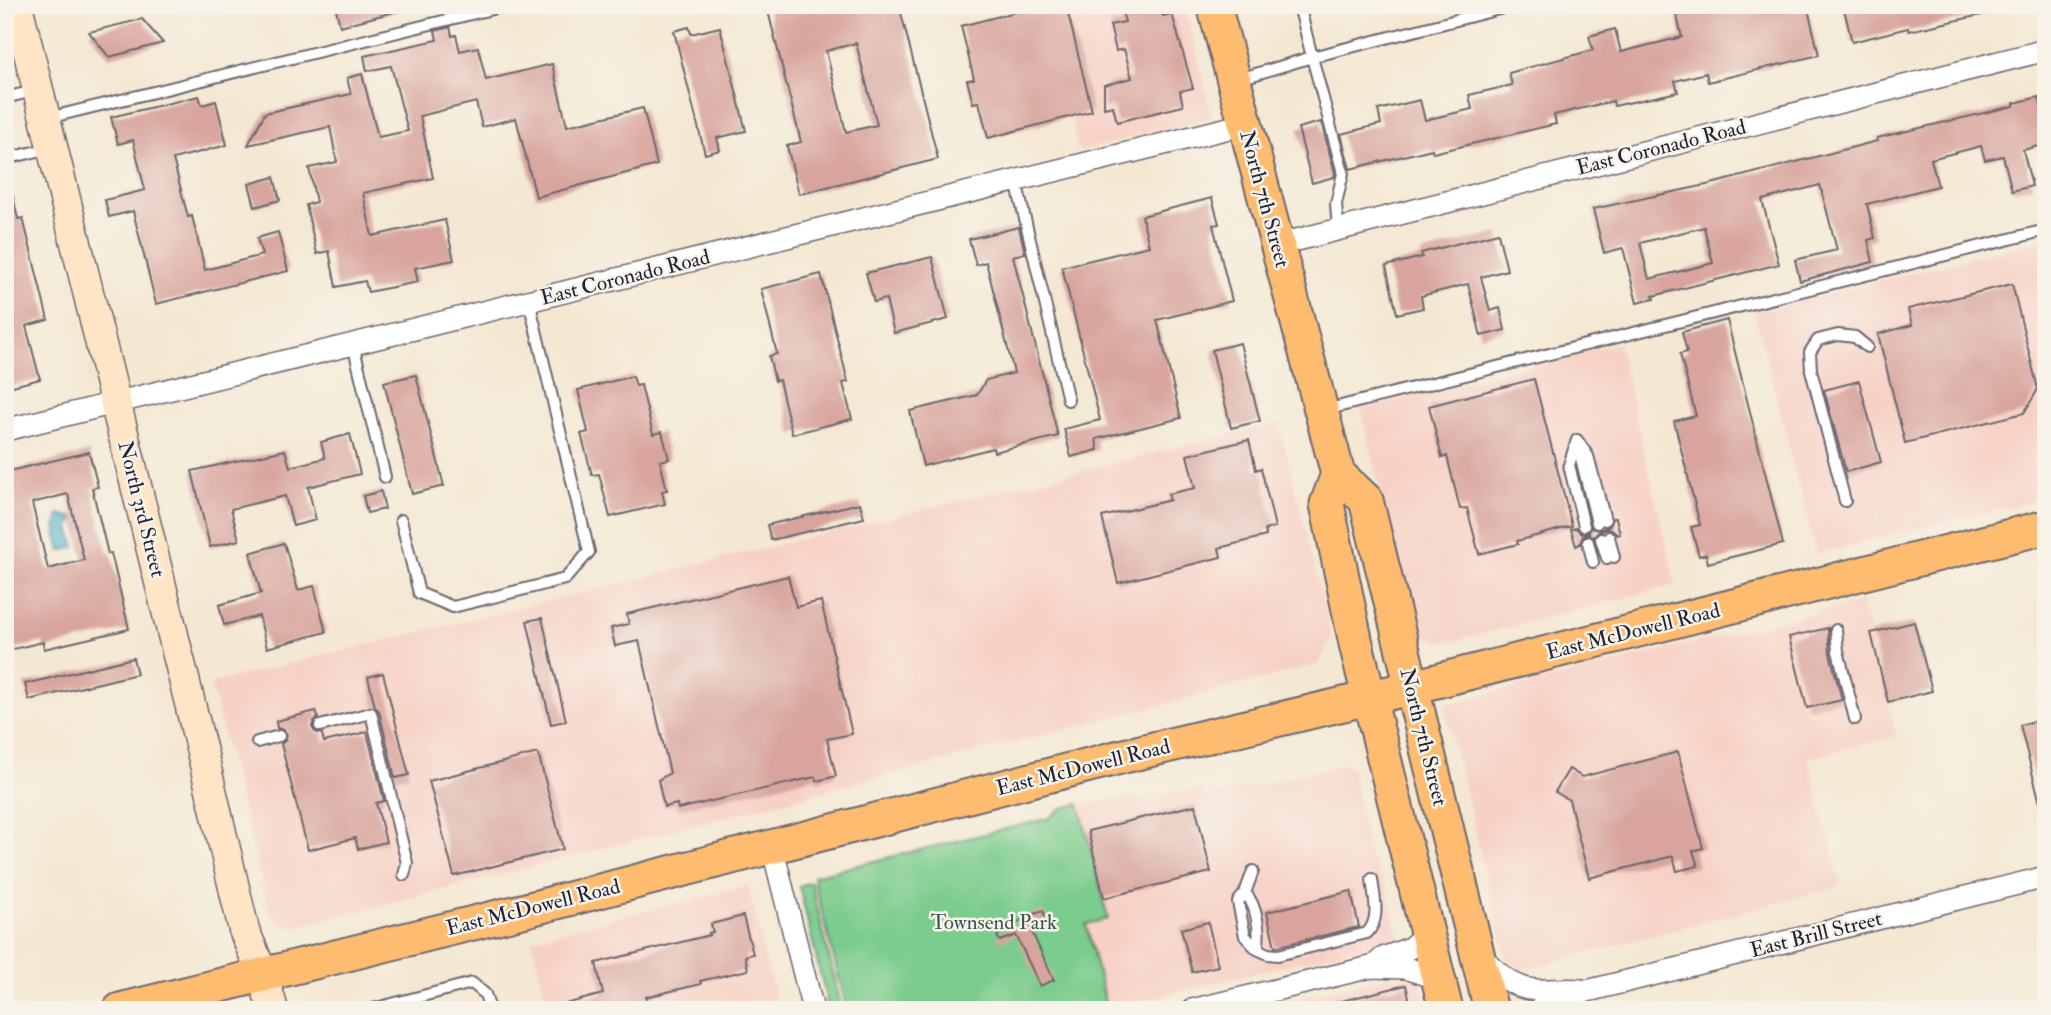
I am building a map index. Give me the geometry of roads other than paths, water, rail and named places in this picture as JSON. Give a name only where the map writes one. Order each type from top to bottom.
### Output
[{"type":"main road","name":"North 7th Street","points":[[1214,5],[1338,474],[1366,499],[1491,1010]]},
{"type":"main road","name":"North 7th Street","points":[[1338,474],[1327,503],[1369,698],[1442,994]]},
{"type":"main road","name":"East McDowell Road","points":[[120,1010],[1135,753],[1369,698],[2046,527]]},
{"type":"street","name":"North 3rd Street","points":[[13,11],[38,90],[244,930],[263,975],[273,1010]]},
{"type":"street","name":"East Coronado Road","points":[[1277,245],[2046,50]]},
{"type":"street","name":"East Coronado Road","points":[[5,430],[1245,124]]},
{"type":"street","points":[[772,846],[813,1010]]},
{"type":"street","name":"East Brill Street","points":[[1538,1010],[1587,991],[2046,877]]},
{"type":"street","points":[[1371,967],[1382,958],[1410,948],[1427,933]]},
{"type":"street","name":"East Brill Street","points":[[1476,952],[1497,973],[1518,985],[1539,990],[1561,988],[1587,991]]},
{"type":"street","points":[[1192,1010],[1371,967],[1406,968],[1442,994]]},
{"type":"lane","points":[[45,119],[508,5]]},
{"type":"lane","points":[[1299,5],[1343,173],[1336,204],[1338,229]]},
{"type":"lane","points":[[1234,81],[1312,57],[1515,5]]},
{"type":"lane","points":[[5,97],[38,90]]},
{"type":"lane","points":[[5,159],[52,148]]},
{"type":"lane","points":[[1016,181],[1068,400]]},
{"type":"lane","points":[[1321,411],[2046,230]]},
{"type":"lane","points":[[401,520],[419,593],[453,607],[565,579],[589,552],[529,301]]},
{"type":"lane","points":[[1643,331],[1646,344]]},
{"type":"lane","points":[[1845,501],[1811,370],[1810,352],[1818,340],[1838,335],[1855,337],[1867,347]]},
{"type":"lane","points":[[353,344],[385,477]]},
{"type":"lane","points":[[1584,526],[1569,465],[1577,440],[1601,522]]},
{"type":"lane","points":[[1605,538],[1610,557]]},
{"type":"lane","points":[[1588,542],[1593,562]]},
{"type":"lane","points":[[1836,630],[1838,651],[1855,719]]},
{"type":"lane","points":[[320,726],[370,713],[407,863],[404,875]]},
{"type":"lane","points":[[257,742],[279,736]]},
{"type":"lane","points":[[1252,872],[1245,893],[1252,900],[1260,938],[1256,949],[1278,955],[1367,933],[1376,916],[1372,879]]},
{"type":"lane","points":[[369,1010],[472,984],[485,994],[490,1010]]},
{"type":"water","points":[[59,514],[74,518],[70,528],[75,547],[61,551],[55,528]]},
{"type":"park label","name":"Townsend Park","points":[[994,922]]}]
